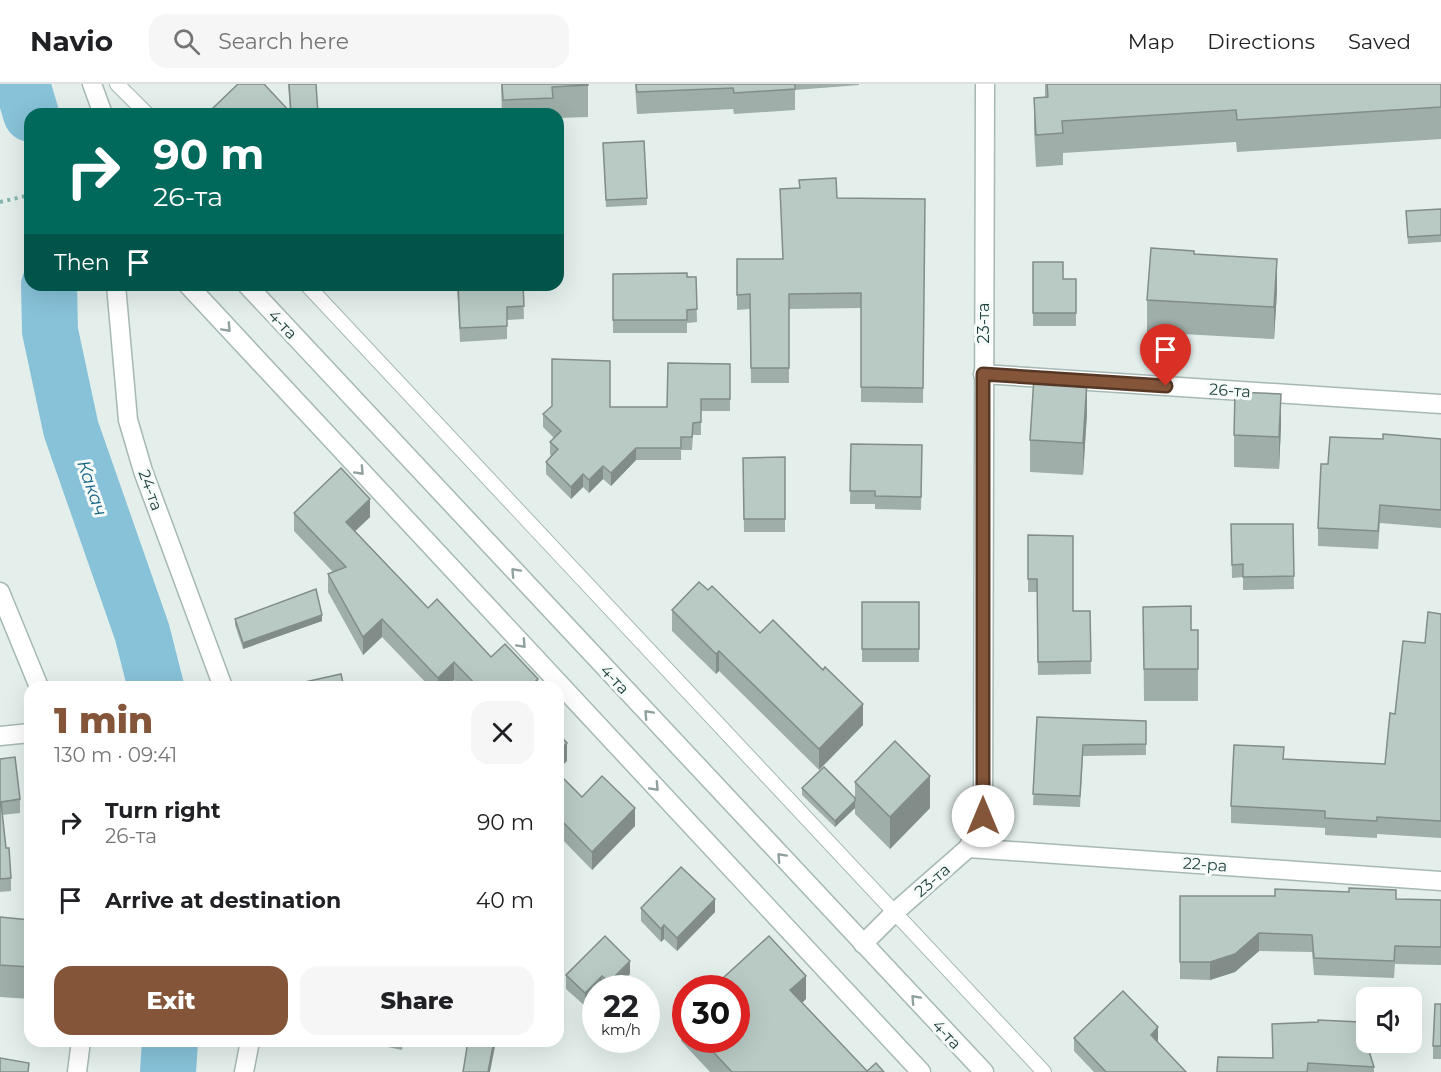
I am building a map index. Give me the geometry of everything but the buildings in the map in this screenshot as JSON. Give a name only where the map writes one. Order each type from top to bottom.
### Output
[{"type":"street","points":[[92,84],[101,108]]},
{"type":"street","name":"23-та","points":[[863,944],[895,912],[968,848],[983,816],[985,84]]},
{"type":"street","name":"24-та","points":[[117,291],[128,420],[143,471],[221,681]]},
{"type":"street","points":[[194,291],[557,681]]},
{"type":"street","name":"4-та","points":[[253,291],[984,1072]]},
{"type":"street","name":"26-та","points":[[983,374],[1441,404]]},
{"type":"street","points":[[0,592],[37,681]]},
{"type":"street","points":[[564,689],[921,1072]]},
{"type":"street","points":[[0,736],[24,734]]},
{"type":"street","name":"22-ра","points":[[968,848],[1441,880]]},
{"type":"street","points":[[77,1072],[80,1047]]},
{"type":"street","points":[[244,1072],[249,1047]]},
{"type":"lane","points":[[117,84],[141,108]]},
{"type":"lane","points":[[313,291],[1044,1072]]},
{"type":"path","points":[[0,202],[24,196]]},
{"type":"waterway","name":"Какач","points":[[22,84],[29,108]]},
{"type":"waterway","name":"Какач","points":[[49,291],[50,331],[71,429],[142,632],[154,681]]},
{"type":"waterway","name":"Какач","points":[[168,1072],[170,1047]]},
{"type":"route","points":[[983,816],[983,374],[1166,386]]}]
